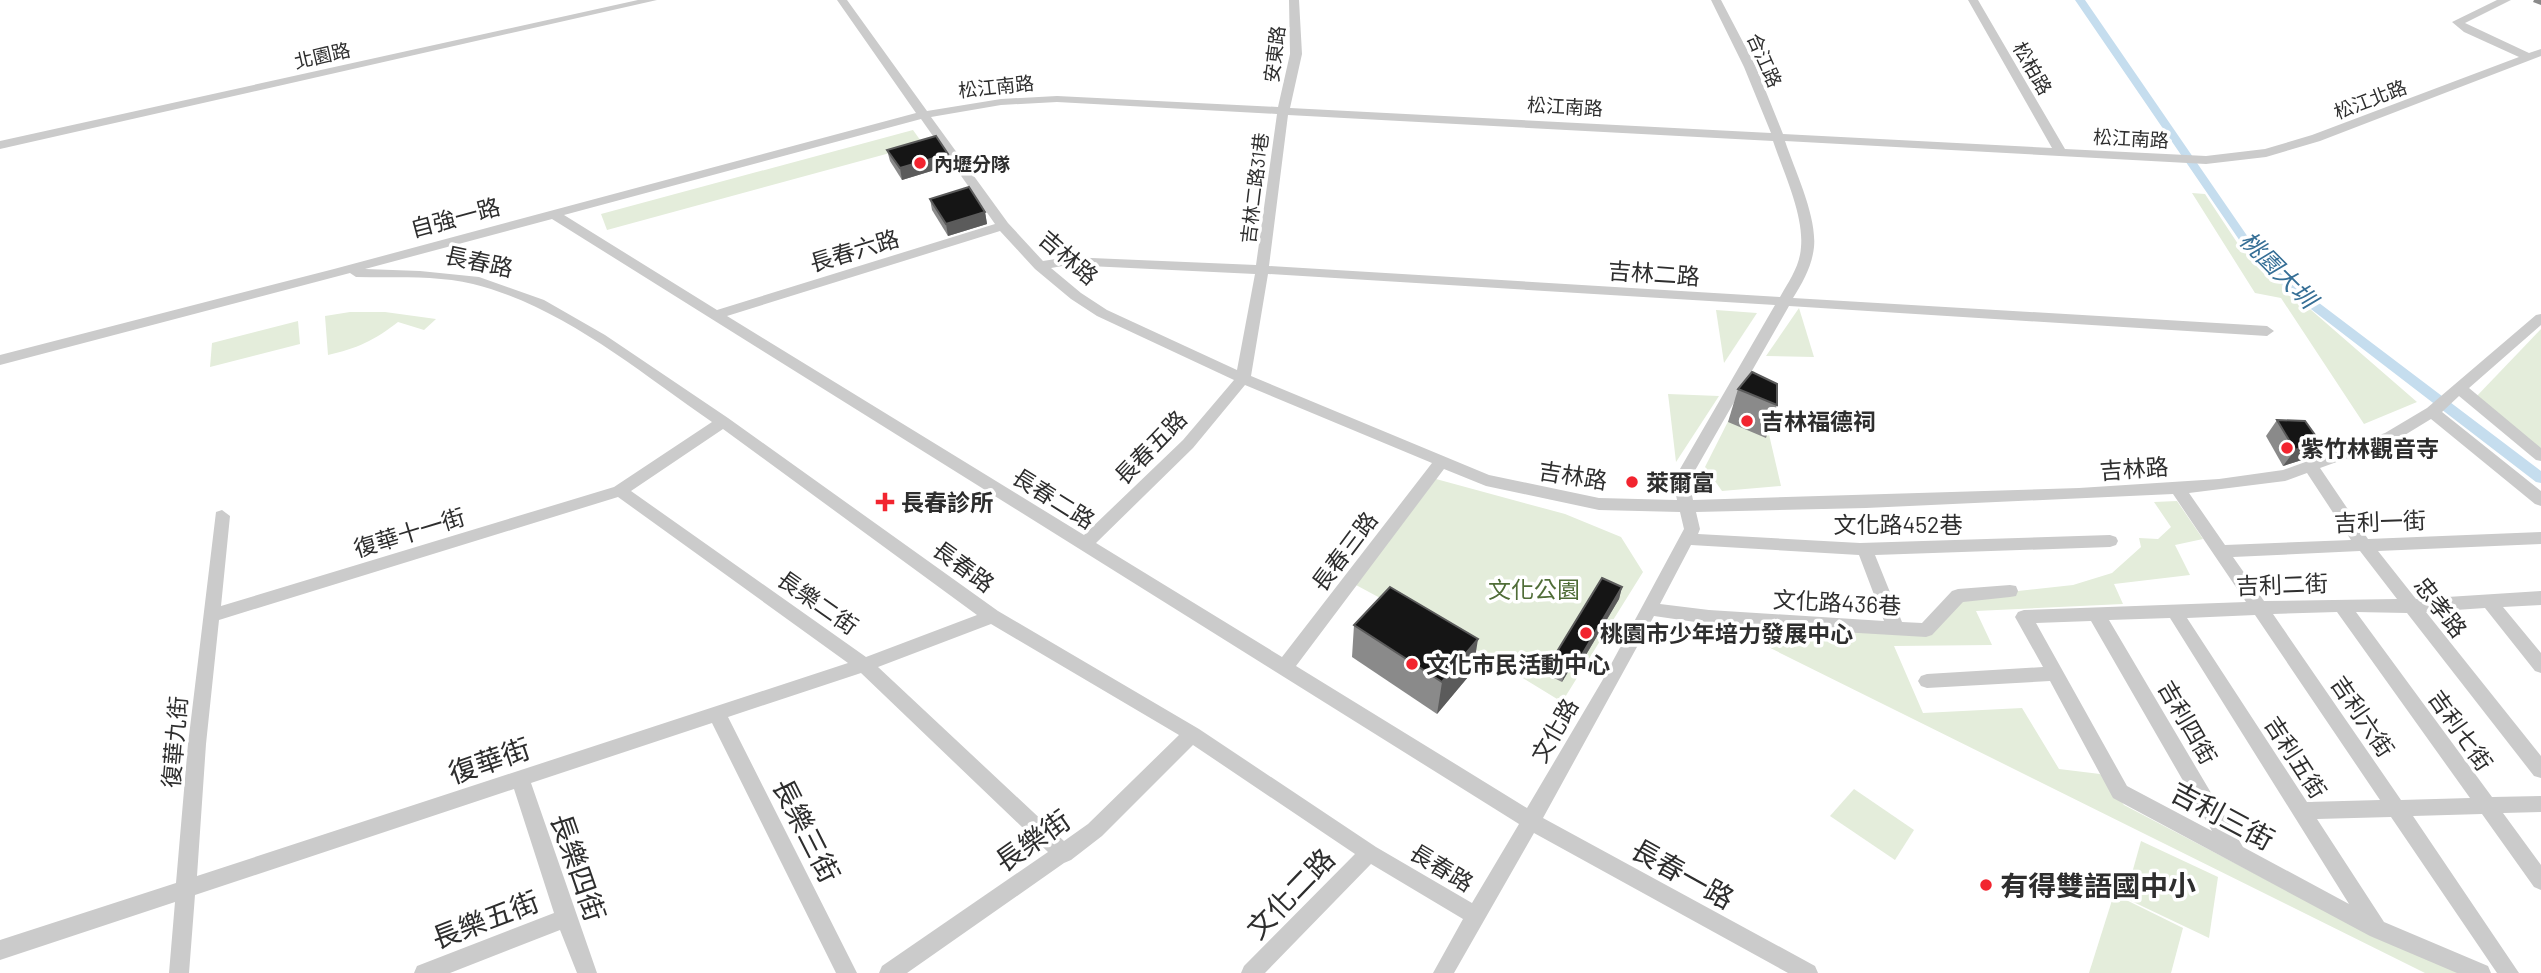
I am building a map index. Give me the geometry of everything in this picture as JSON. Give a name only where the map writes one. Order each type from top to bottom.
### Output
[{"type":"street","name":"北園路","points":[[0,145],[652,0]]},
{"type":"street","name":"吉林路","points":[[842,0],[1003,226],[1040,266],[1076,296],[1102,313],[1243,378],[1441,462],[1496,483],[1599,504],[1688,506],[1866,502],[2219,485],[2272,477],[2311,467],[2390,437],[2444,402],[2541,318]]},
{"type":"street","name":"安東路","points":[[1283,111],[1296,54],[1294,0]]},
{"type":"street","name":"合江路","points":[[1716,0],[1750,66],[1778,137],[1804,216],[1808,246],[1802,271],[1782,303]]},
{"type":"street","name":"松柏路","points":[[1973,0],[2061,153]]},
{"type":"street","points":[[2506,0],[2457,22],[2468,30],[2535,55]]},
{"type":"street","name":"松江北路","points":[[2206,160],[2266,153],[2316,138],[2535,55]]},
{"type":"street","name":"松江南路","points":[[922,115],[1000,102],[1057,99],[2206,160]]},
{"type":"street","name":"吉林二路31巷","points":[[1243,378],[1262,270],[1283,111]]},
{"type":"street","name":"自強一路","points":[[0,360],[922,115]]},
{"type":"street","name":"長春二路","points":[[553,214],[1531,821]]},
{"type":"street","name":"長春六路","points":[[718,314],[1003,226]]},
{"type":"street","name":"吉林二路","points":[[1040,266],[1068,261],[1262,270],[2267,331]]},
{"type":"street","name":"長春路","points":[[339,272],[474,280],[539,303],[600,338],[723,422],[992,616],[1192,734],[1368,853],[1474,915]]},
{"type":"street","name":"文化路","points":[[1443,973],[1474,915],[1531,821],[1692,529],[1681,481],[1782,303]]},
{"type":"street","name":"長春五路","points":[[1085,544],[1188,443],[1243,378]]},
{"type":"street","points":[[2444,402],[2541,456]]},
{"type":"street","points":[[2444,402],[2541,500]]},
{"type":"street","points":[[620,491],[723,422]]},
{"type":"street","name":"長春三路","points":[[1284,668],[1441,462]]},
{"type":"street","name":"忠孝路","points":[[2311,467],[2363,544],[2410,606],[2541,770]]},
{"type":"street","name":"吉利六街","points":[[2177,487],[2509,973]]},
{"type":"street","name":"復華十一街","points":[[211,616],[620,491]]},
{"type":"street","name":"長樂二街","points":[[620,491],[864,664],[1063,854]]},
{"type":"street","name":"復華九街","points":[[179,973],[222,516]]},
{"type":"street","name":"吉利一街","points":[[2221,551],[2541,538]]},
{"type":"street","name":"文化路452巷","points":[[1686,539],[1865,549],[2110,541]]},
{"type":"street","points":[[1865,549],[1896,629]]},
{"type":"street","name":"文化路436巷","points":[[1648,609],[1709,617],[1926,630],[1958,596],[2010,591]]},
{"type":"street","name":"吉利二街","points":[[2024,617],[2342,605],[2410,606],[2541,598]]},
{"type":"street","points":[[2488,600],[2541,666]]},
{"type":"street","name":"吉利七街","points":[[2342,605],[2541,881]]},
{"type":"street","name":"吉利五街","points":[[2174,611],[2377,929]]},
{"type":"street","name":"吉利四街","points":[[2096,614],[2237,854]]},
{"type":"street","name":"復華街","points":[[0,950],[864,664],[992,616]]},
{"type":"street","name":"吉利三街","points":[[2024,617],[2120,792],[2377,929],[2481,973]]},
{"type":"street","points":[[1927,681],[2055,674]]},
{"type":"street","name":"長樂三街","points":[[716,712],[847,973]]},
{"type":"street","name":"長樂街","points":[[889,973],[1095,830],[1192,734]]},
{"type":"street","name":"長樂四街","points":[[520,779],[587,973]]},
{"type":"street","points":[[2301,811],[2541,804]]},
{"type":"street","name":"長春一路","points":[[1531,821],[1808,973]]},
{"type":"street","name":"文化二路","points":[[1251,973],[1368,853]]},
{"type":"street","name":"長樂五街","points":[[424,973],[566,918]]},
{"type":"green space","points":[[913,130],[923,144],[607,230],[601,214]]},
{"type":"green space","points":[[2192,193],[2205,194],[2242,250],[2417,402],[2364,424],[2281,298],[2255,293]]},
{"type":"green space","points":[[1799,308],[1814,357],[1766,356]]},
{"type":"green space","points":[[1716,310],[1757,313],[1724,363]]},
{"type":"green space","points":[[350,312],[385,312],[436,319],[424,330],[398,322],[365,343],[328,355],[325,316]]},
{"type":"green space","points":[[298,321],[300,344],[210,367],[212,343]]},
{"type":"green space","points":[[2541,329],[2541,452],[2474,399]]},
{"type":"green space","points":[[1754,370],[1781,486],[1722,491],[1705,467]]},
{"type":"green space","points":[[1668,394],[1719,396],[1676,462],[1669,402]]},
{"type":"green space","name":"文化公園","points":[[1436,479],[1565,514],[1621,537],[1643,572],[1562,702],[1482,653],[1356,585]]},
{"type":"green space","points":[[2177,501],[2203,539],[2175,545],[2190,575],[2114,584],[2123,604],[1976,611],[1992,645],[1894,646],[1923,713],[2022,708],[2059,769],[2100,774],[2124,805],[2355,926],[2460,973],[2425,973],[1744,635],[1879,628],[1935,630],[1963,597],[2073,585],[2112,573],[2141,547],[2139,538],[2158,539],[2171,527],[2154,502]]},
{"type":"green space","points":[[1854,789],[1914,830],[1895,860],[1830,816]]},
{"type":"green space","points":[[2141,841],[2218,877],[2209,938],[2125,898]]},
{"type":"green space","points":[[2114,894],[2183,928],[2171,973],[2089,973]]},
{"type":"building","points":[[936,136],[948,154],[900,168],[887,150]]},
{"type":"building","points":[[969,187],[985,212],[946,224],[930,199]]},
{"type":"building","points":[[1752,372],[1777,384],[1777,405],[1738,389]]},
{"type":"building","points":[[2277,420],[2305,421],[2320,442],[2295,450]]},
{"type":"building","name":"桃園市少年培力發展中心","points":[[1602,578],[1622,587],[1580,658],[1574,655],[1565,670],[1550,663]]},
{"type":"building","points":[[1390,587],[1478,639],[1442,682],[1354,625]]},
{"type":"waterway","name":"桃園大圳","points":[[2080,0],[2246,242],[2294,290],[2541,478]]},
{"type":"place","name":"內壢分隊","points":[[920,163]]},
{"type":"place","name":"吉林福德祠","points":[[1747,421]]},
{"type":"place","name":"紫竹林觀音寺","points":[[2287,448]]},
{"type":"place","name":"萊爾富","points":[[1632,482]]},
{"type":"place","name":"長春診所","points":[[885,502]]},
{"type":"place","name":"桃園市少年培力發展中心","points":[[1586,633]]},
{"type":"place","name":"文化市民活動中心","points":[[1412,664]]},
{"type":"place","name":"有得雙語國中小","points":[[1986,885]]}]
